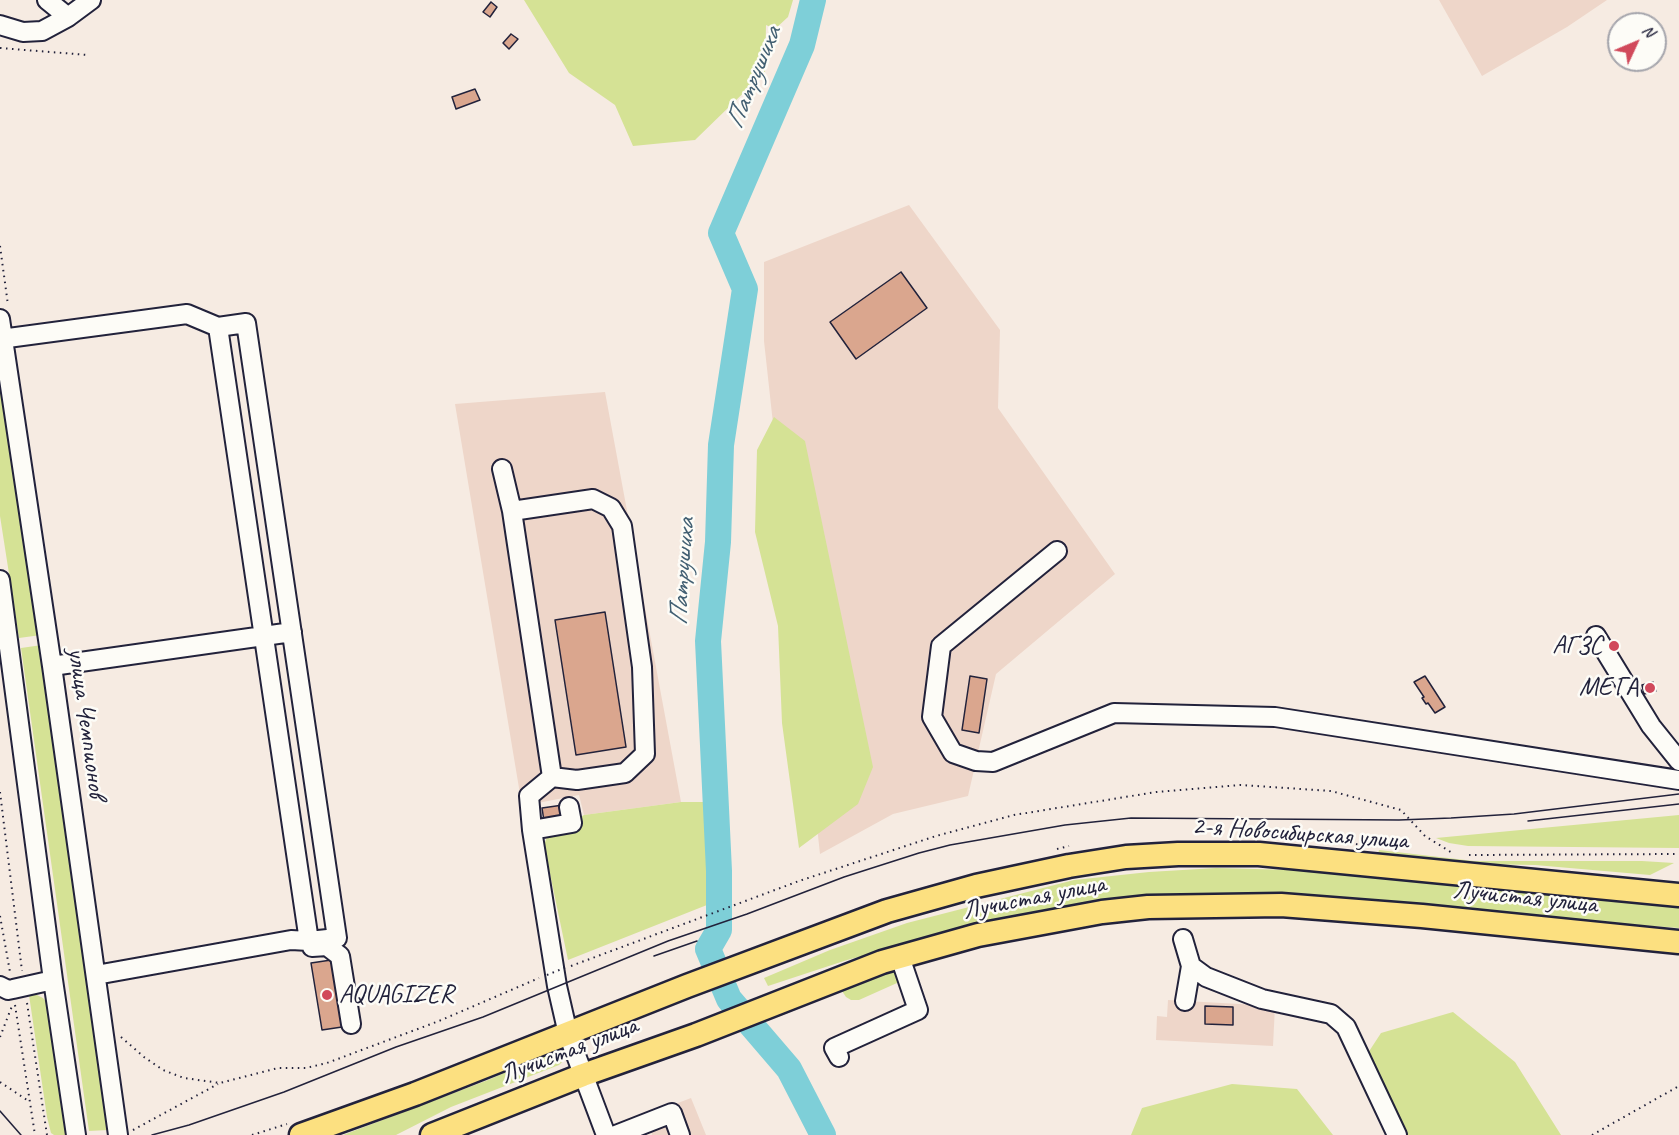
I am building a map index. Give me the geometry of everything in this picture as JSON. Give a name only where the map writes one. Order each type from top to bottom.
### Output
[{"type":"main road","name":"2-я Новосибирская улица","points":[[752,962],[887,911],[933,898],[1070,866],[1126,857],[1178,854],[1259,854],[1679,895]]},
{"type":"main road","name":"Лучистая улица","points":[[432,1135],[583,1075],[696,1035],[792,996],[900,957],[989,933],[1102,912],[1148,907],[1281,904],[1676,941]]},
{"type":"main road","name":"Лучистая улица","points":[[301,1135],[415,1094],[752,962]]},
{"type":"street","points":[[47,0],[68,17]]},
{"type":"street","points":[[0,25],[23,32],[50,28],[91,0]]},
{"type":"street","points":[[1,339],[187,314],[218,327],[246,323],[337,938],[302,945]]},
{"type":"street","name":"улица Чемпионов","points":[[0,320],[1,339],[52,666],[118,1135]]},
{"type":"street","points":[[218,327],[265,636],[302,945]]},
{"type":"street","points":[[502,469],[512,511],[552,777]]},
{"type":"street","points":[[512,511],[593,499],[611,508],[622,526],[642,668],[645,754],[625,773],[577,780],[552,777],[529,796],[532,830],[557,986],[568,1034],[606,1135]]},
{"type":"street","points":[[1057,551],[941,646],[932,717],[953,753],[976,761],[993,762],[1114,713],[1275,717],[1679,780]]},
{"type":"street","points":[[0,580],[7,677],[76,1135]]},
{"type":"street","points":[[52,666],[292,632]]},
{"type":"street","points":[[1596,636],[1651,726],[1679,761]]},
{"type":"street","points":[[532,830],[572,823],[570,807]]},
{"type":"street","points":[[1183,939],[1191,966],[1185,1001]]},
{"type":"street","points":[[96,975],[291,940],[302,945],[327,946],[340,956],[351,1024]]},
{"type":"street","points":[[839,1057],[834,1048],[918,1010],[900,957]]},
{"type":"street","points":[[1191,966],[1206,977],[1262,1002],[1331,1014],[1346,1027],[1397,1135]]},
{"type":"street","points":[[12,987],[53,980]]},
{"type":"street","points":[[616,1135],[672,1113],[680,1135]]},
{"type":"path","points":[[0,48],[88,55]]},
{"type":"path","points":[[118,1135],[133,1130],[220,1083],[278,1068],[306,1068],[327,1063],[439,1021],[569,966],[745,900],[925,839],[1014,815],[1156,792],[1241,785],[1331,790],[1401,810],[1425,836],[1454,855]]},
{"type":"path","points":[[0,792],[12,987]]},
{"type":"path","points":[[0,916],[12,987],[47,1135]]},
{"type":"path","points":[[0,1037],[15,998],[35,1135]]},
{"type":"path","points":[[120,1036],[144,1057],[164,1070],[184,1078],[220,1083]]},
{"type":"path","points":[[0,1082],[30,1102]]},
{"type":"path","points":[[1592,1135],[1679,1086]]},
{"type":"shaded area","points":[[1439,0],[1607,0],[1567,27],[1482,76]]},
{"type":"shaded area","points":[[909,205],[1000,330],[998,408],[1115,574],[996,674],[968,796],[893,814],[820,854],[764,341],[764,262]]},
{"type":"shaded area","points":[[605,392],[681,802],[584,815],[579,795],[522,806],[455,404]]},
{"type":"shaded area","points":[[1168,1000],[1275,1006],[1273,1046],[1156,1040],[1157,1016],[1167,1017]]},
{"type":"shaded area","points":[[691,1098],[706,1135],[652,1135],[644,1116]]},
{"type":"green space","points":[[524,0],[793,0],[788,17],[775,29],[766,25],[765,72],[695,140],[633,146],[615,105],[569,73]]},
{"type":"green space","points":[[2,386],[41,635],[19,638],[0,516],[0,387]]},
{"type":"green space","points":[[774,417],[805,441],[873,767],[858,804],[799,848],[782,723],[778,626],[755,532],[757,450]]},
{"type":"green space","points":[[42,645],[108,1130],[89,1131],[21,648]]},
{"type":"green space","points":[[681,802],[709,802],[712,903],[568,960],[544,845],[547,837],[584,815]]},
{"type":"green space","points":[[1679,815],[1679,848],[1468,846],[1436,838]]},
{"type":"green space","points":[[1379,850],[1474,861],[1674,863],[1650,875],[1535,865],[1473,864],[1378,854]]},
{"type":"green space","points":[[1216,868],[1294,870],[1376,876],[1679,907],[1679,928],[1270,897],[1103,902],[1019,915],[847,960],[768,986],[764,978],[830,950],[907,923],[1074,880]]},
{"type":"green space","points":[[888,971],[898,972],[900,977],[897,983],[859,1000],[851,1000],[842,991],[778,1017],[776,1012]]},
{"type":"green space","points":[[29,995],[37,995],[48,1004],[66,1135],[51,1133]]},
{"type":"green space","points":[[1453,1012],[1515,1062],[1561,1135],[1406,1135],[1366,1056],[1381,1033]]},
{"type":"green space","points":[[553,1052],[561,1053],[565,1059],[559,1065],[451,1107],[396,1135],[343,1135],[488,1080]]},
{"type":"green space","points":[[1232,1084],[1297,1089],[1333,1135],[1131,1135],[1142,1108]]},
{"type":"building","points":[[491,2],[497,7],[490,17],[483,12]]},
{"type":"building","points":[[511,34],[518,39],[509,49],[503,43]]},
{"type":"building","points":[[475,89],[480,100],[456,109],[452,97]]},
{"type":"building","points":[[901,272],[927,308],[856,359],[830,322]]},
{"type":"building","points":[[605,612],[626,747],[576,755],[555,620]]},
{"type":"building","points":[[970,676],[987,679],[979,733],[962,730]]},
{"type":"building","points":[[1425,676],[1445,707],[1435,713],[1428,703],[1426,704],[1414,682]]},
{"type":"building","points":[[1653,682],[1656,691],[1644,694],[1642,685]]},
{"type":"building","points":[[563,805],[565,818],[544,821],[542,808]]},
{"type":"building","name":"AQUAGIZER","points":[[331,960],[342,1027],[322,1030],[311,963]]},
{"type":"building","points":[[1205,1006],[1233,1007],[1233,1025],[1205,1024]]},
{"type":"waterway","name":"Патрушиха","points":[[813,0],[802,45],[721,233],[745,289],[721,445],[718,542],[708,641],[719,871],[719,930],[708,949],[729,999],[789,1069],[823,1135]]},
{"type":"tram line","points":[[152,1135],[189,1125],[284,1092],[396,1047],[483,1017],[668,941],[844,877],[950,845],[1065,825],[1131,818],[1399,820],[1451,818],[1514,814],[1679,794]]},
{"type":"tram line","points":[[1528,821],[1679,804]]},
{"type":"tram line","points":[[654,956],[697,941]]},
{"type":"tram line","points":[[0,1111],[21,1135]]},
{"type":"place","name":"АГЗС","points":[[1614,646]]},
{"type":"place","name":"МЕГА","points":[[1650,688]]},
{"type":"place","name":"AQUAGIZER","points":[[327,995]]}]
